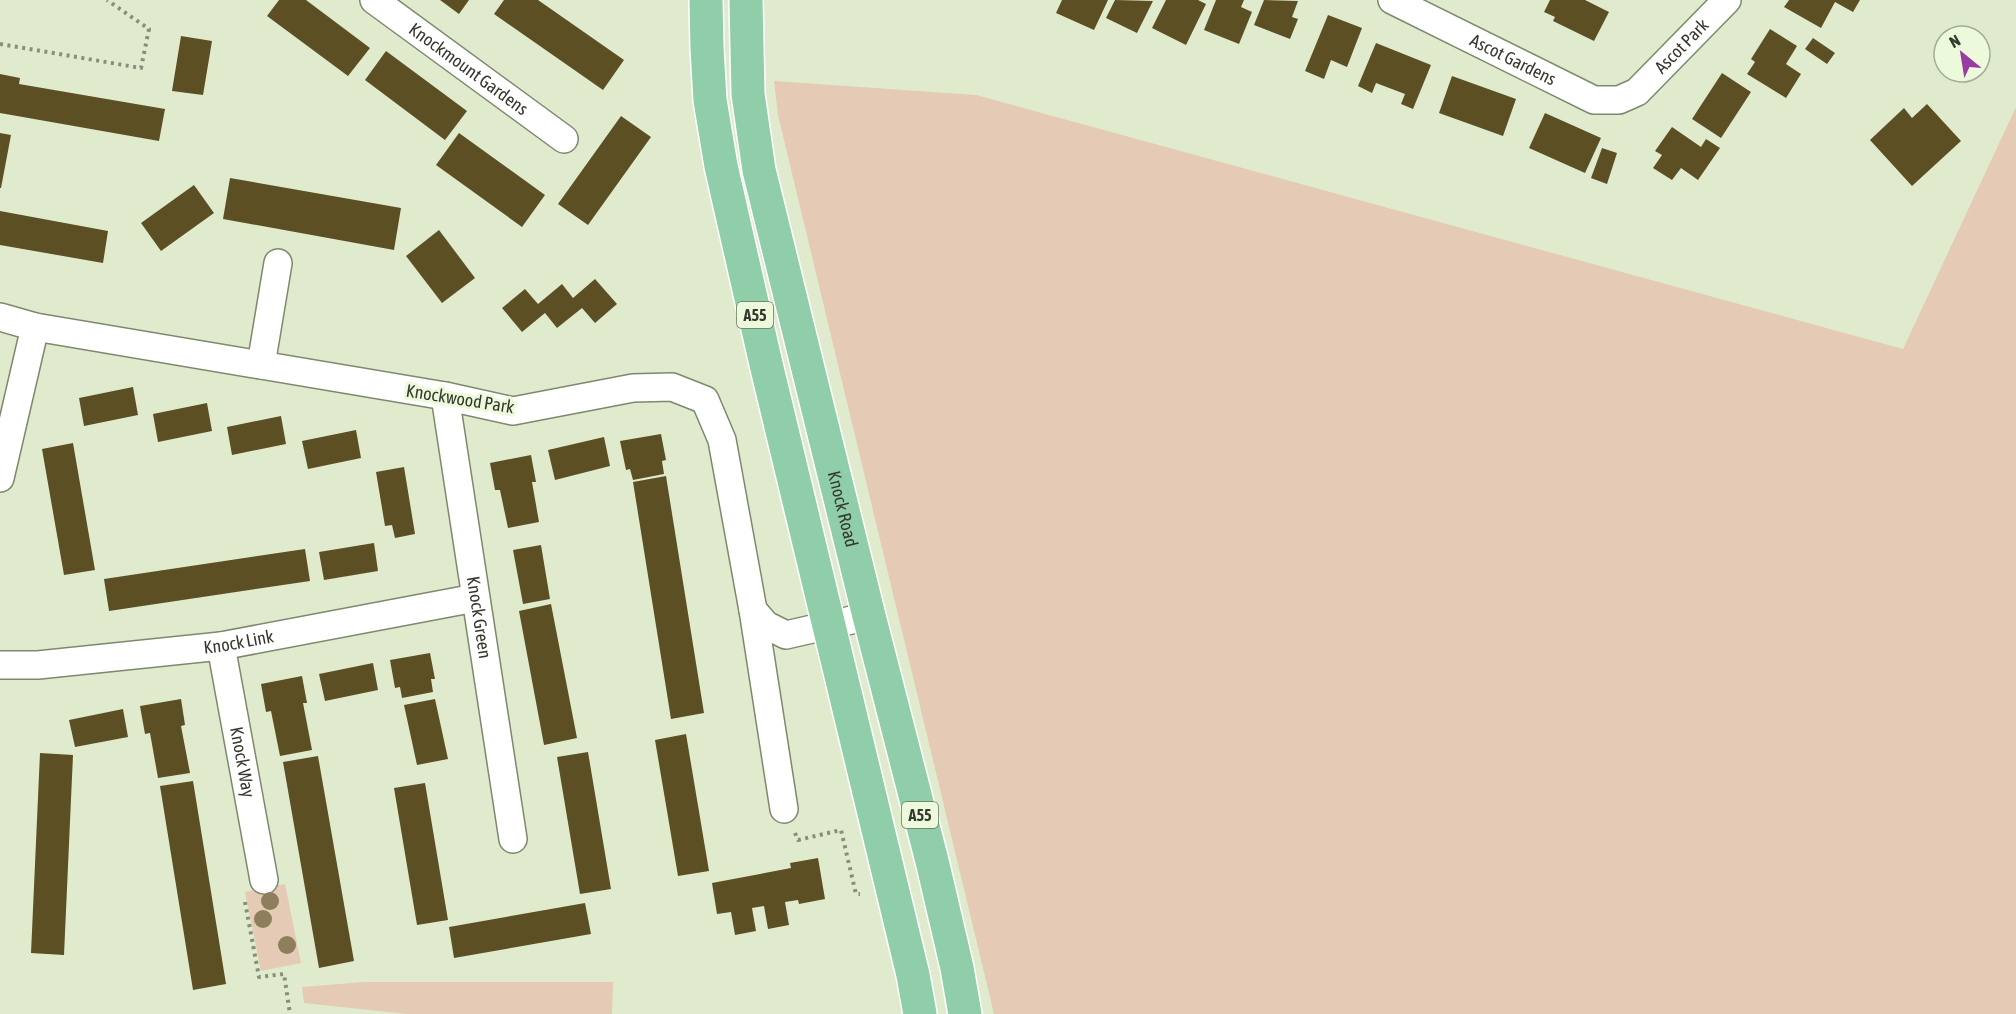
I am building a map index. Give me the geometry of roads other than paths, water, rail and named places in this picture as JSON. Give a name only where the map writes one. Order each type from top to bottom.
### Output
[{"type":"highway","name":"A55","points":[[706,0],[706,48],[710,100],[721,166],[766,364],[913,975],[920,1014]]},
{"type":"highway","name":"Knock Road","points":[[746,0],[748,94],[759,170],[955,956],[965,1014]]},
{"type":"street","name":"Knockmount Gardens","points":[[374,0],[564,139]]},
{"type":"street","name":"Ascot Gardens","points":[[1392,0],[1594,100],[1619,100],[1637,92]]},
{"type":"street","name":"Ascot Park","points":[[1637,92],[1727,0]]},
{"type":"street","points":[[261,365],[278,262]]},
{"type":"street","name":"Knockwood Park","points":[[0,317],[35,327],[445,396],[513,411],[633,388],[672,387],[705,400],[723,440],[784,808]]},
{"type":"street","points":[[0,478],[35,327]]},
{"type":"street","name":"Knock Green","points":[[445,396],[513,839]]},
{"type":"street","name":"Knock Link","points":[[0,665],[38,665],[221,646],[475,598]]},
{"type":"street","points":[[753,610],[766,625],[786,635],[869,616]]},
{"type":"street","name":"Knock Way","points":[[221,646],[264,880]]}]
